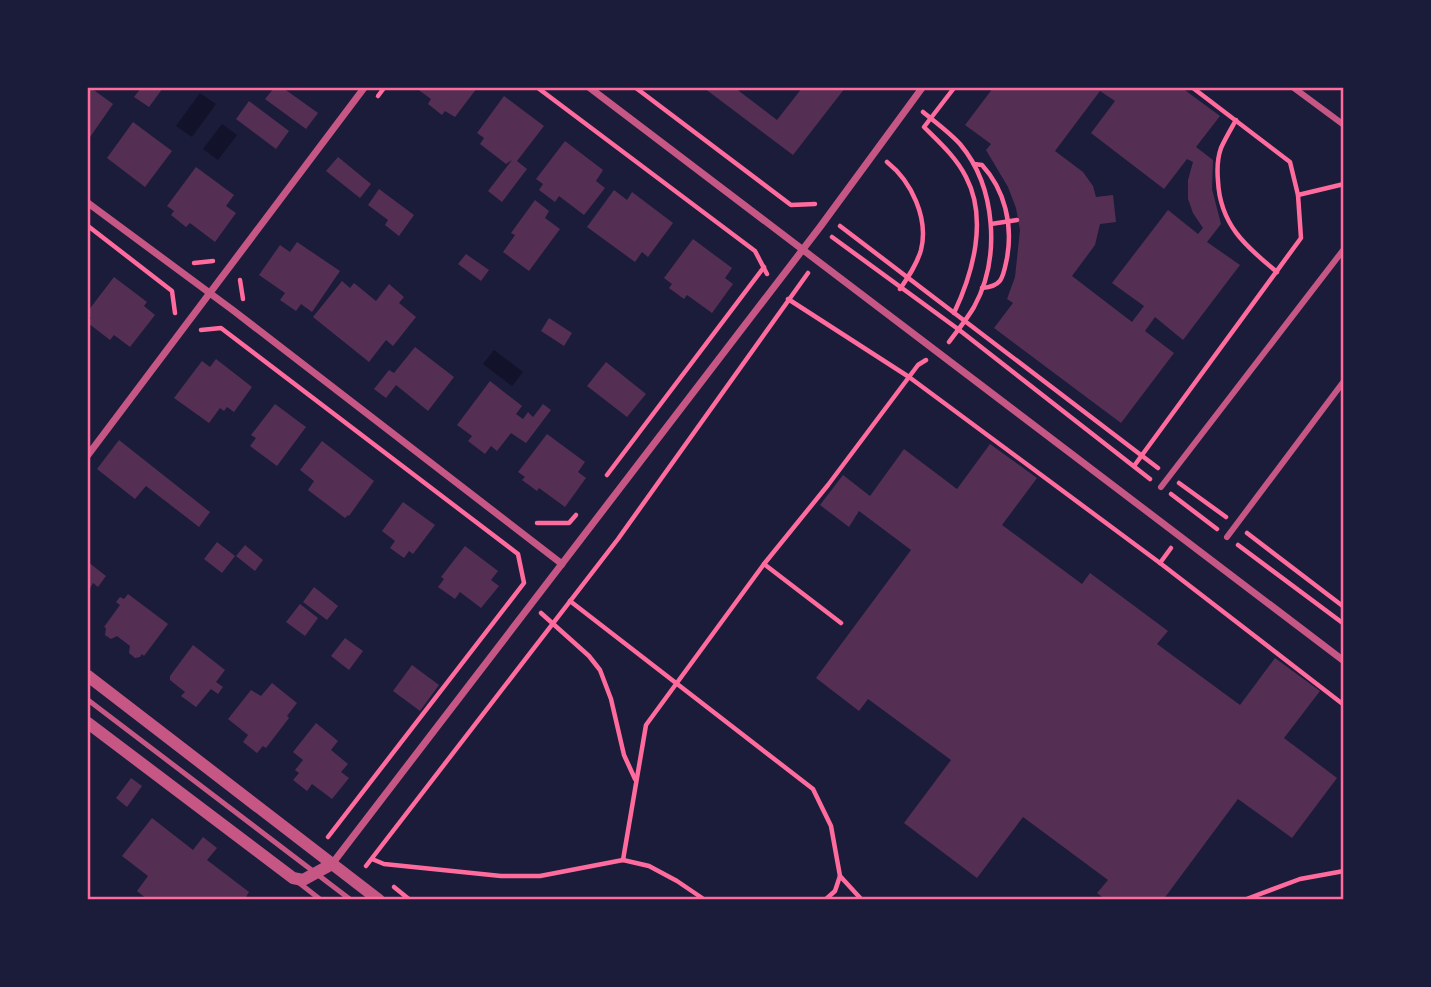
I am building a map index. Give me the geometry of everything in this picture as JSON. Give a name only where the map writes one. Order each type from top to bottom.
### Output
[{"type":"street","points":[[88,455],[364,88]]},
{"type":"street","points":[[590,88],[1343,661]]},
{"type":"street","points":[[88,723],[293,878],[303,880],[332,864],[820,227],[922,88]]},
{"type":"street","points":[[1294,88],[1343,125]]},
{"type":"street","points":[[88,203],[562,564]]},
{"type":"street","points":[[1161,487],[1343,249]]},
{"type":"street","points":[[1227,537],[1343,381]]},
{"type":"street","points":[[88,677],[379,900]]},
{"type":"lane","points":[[88,699],[351,900]]},
{"type":"lane","points":[[293,878],[321,900]]},
{"type":"path","points":[[538,88],[755,251],[773,288],[909,377],[1160,563],[1343,705]]},
{"type":"path","points":[[636,88],[791,205],[814,206],[822,195]]},
{"type":"path","points":[[954,88],[924,127],[956,160],[965,175],[975,203],[976,237],[972,266],[954,313]]},
{"type":"path","points":[[1134,466],[1301,238],[1298,195],[1290,162],[1193,88]]},
{"type":"path","points":[[916,122],[923,112],[960,145],[973,163],[984,187],[991,224],[991,244],[982,288],[964,321],[940,353]]},
{"type":"path","points":[[1236,120],[1217,163],[1222,209],[1241,242],[1277,272]]},
{"type":"path","points":[[878,172],[893,152]]},
{"type":"path","points":[[886,162],[899,172],[911,189],[923,229],[922,247],[900,289]]},
{"type":"path","points":[[973,163],[982,165],[992,176],[1009,221],[1009,248],[1000,282],[993,287],[982,288]]},
{"type":"path","points":[[1298,195],[1343,184]]},
{"type":"path","points":[[991,224],[1017,220]]},
{"type":"path","points":[[88,226],[172,291],[175,313]]},
{"type":"path","points":[[820,227],[841,226],[1343,607]]},
{"type":"path","points":[[366,866],[618,539],[841,226]]},
{"type":"path","points":[[832,237],[958,329],[1343,624]]},
{"type":"path","points":[[605,477],[764,267]]},
{"type":"path","points":[[239,277],[243,299],[254,307]]},
{"type":"path","points":[[200,330],[221,328],[519,554],[524,583],[328,837]]},
{"type":"path","points":[[623,860],[646,725],[764,564],[828,485],[918,365]]},
{"type":"path","points":[[527,516],[538,524],[569,523],[580,510]]},
{"type":"path","points":[[764,564],[841,623]]},
{"type":"path","points":[[570,601],[813,789],[831,826],[840,876],[835,891],[825,900]]},
{"type":"path","points":[[553,623],[589,656],[600,670],[606,682],[624,755],[636,780]]},
{"type":"path","points":[[372,859],[384,864],[501,876],[540,876],[623,860],[649,866],[705,900]]},
{"type":"path","points":[[1244,900],[1300,879],[1343,871]]},
{"type":"path","points":[[840,876],[862,900]]},
{"type":"shaded area","points":[[200,93],[216,104],[192,137],[176,126]]},
{"type":"shaded area","points":[[222,124],[237,135],[218,160],[203,149]]},
{"type":"shaded area","points":[[494,350],[523,372],[512,386],[483,364]]},
{"type":"building","points":[[88,88],[113,104],[88,140]]},
{"type":"building","points":[[141,88],[163,88],[149,107],[134,97]]},
{"type":"building","points":[[274,88],[283,88],[318,113],[306,129],[265,99]]},
{"type":"building","points":[[416,88],[477,88],[455,117],[445,111],[442,115],[428,104],[431,99]]},
{"type":"building","points":[[704,88],[735,88],[777,120],[802,88],[845,88],[793,155]]},
{"type":"building","points":[[993,88],[1182,88],[1220,116],[1196,147],[1213,160],[1212,189],[1221,224],[1207,242],[1240,265],[1183,340],[1155,317],[1145,331],[1174,353],[1121,423],[994,328],[1013,303],[1007,299],[1015,277],[1020,230],[1008,187],[986,150],[991,144],[965,125]],"holes":[[[1100,91],[1115,101],[1091,133],[1164,189],[1187,159],[1193,162],[1188,180],[1188,199],[1203,228],[1198,234],[1168,210],[1112,283],[1144,306],[1132,322],[1072,276],[1095,245],[1100,224],[1116,222],[1113,195],[1096,197],[1093,186],[1083,172],[1055,151]]]},
{"type":"building","points":[[504,96],[544,126],[517,161],[527,169],[502,202],[488,191],[512,160],[506,164],[480,144],[484,138],[477,133]]},
{"type":"building","points":[[249,101],[289,131],[276,149],[236,119]]},
{"type":"building","points":[[133,122],[172,151],[145,187],[107,158]]},
{"type":"building","points":[[565,141],[603,170],[596,181],[605,188],[584,215],[559,196],[555,202],[539,190],[543,184],[536,179]]},
{"type":"building","points":[[338,157],[371,184],[360,198],[326,171]]},
{"type":"building","points":[[196,167],[234,195],[226,206],[236,213],[215,242],[190,223],[186,227],[171,215],[174,211],[167,206]]},
{"type":"building","points":[[379,189],[414,215],[399,236],[385,225],[388,220],[368,205]]},
{"type":"building","points":[[614,190],[627,200],[632,192],[673,223],[648,257],[642,252],[635,262],[587,227]]},
{"type":"building","points":[[535,200],[549,211],[545,218],[560,229],[529,271],[503,252],[515,235],[511,233]]},
{"type":"building","points":[[693,239],[732,268],[725,278],[733,284],[712,313],[687,295],[684,299],[669,288],[672,284],[664,278]]},
{"type":"building","points":[[297,242],[340,271],[312,312],[301,304],[296,311],[280,300],[285,293],[259,275],[280,245],[290,252]]},
{"type":"building","points":[[466,254],[489,270],[481,281],[458,264]]},
{"type":"building","points":[[114,277],[147,302],[144,306],[155,315],[130,347],[114,335],[110,340],[88,323],[91,318],[88,311]]},
{"type":"building","points":[[342,281],[350,288],[354,283],[376,301],[389,284],[404,297],[399,303],[416,317],[393,346],[386,340],[369,362],[313,317]]},
{"type":"building","points":[[549,318],[572,333],[564,346],[541,331]]},
{"type":"building","points":[[415,347],[454,377],[428,411],[396,385],[386,398],[374,389],[389,370],[394,373]]},
{"type":"building","points":[[216,359],[252,387],[234,412],[227,407],[224,411],[220,408],[209,423],[174,398],[202,361],[210,367]]},
{"type":"building","points":[[606,362],[646,394],[627,417],[587,386]]},
{"type":"building","points":[[490,381],[522,406],[516,414],[523,419],[528,412],[533,417],[543,404],[551,410],[526,443],[511,433],[497,451],[491,446],[485,454],[468,441],[472,436],[457,425]]},
{"type":"building","points":[[275,404],[306,427],[277,466],[250,446],[256,438],[251,435]]},
{"type":"building","points":[[547,434],[585,462],[578,472],[586,478],[565,507],[539,488],[537,491],[522,480],[525,477],[518,472]]},
{"type":"building","points":[[119,440],[210,512],[199,527],[146,486],[135,499],[97,469]]},
{"type":"building","points":[[322,441],[374,481],[345,518],[308,490],[314,481],[300,470]]},
{"type":"building","points":[[990,444],[1037,478],[1002,525],[1082,584],[1090,573],[1168,631],[1157,644],[1240,705],[1275,658],[1320,691],[1284,738],[1337,778],[1292,838],[1238,799],[1163,900],[1106,900],[1097,893],[1108,880],[1023,817],[977,878],[904,823],[951,760],[868,699],[859,711],[816,678],[911,550],[859,511],[849,527],[820,505],[843,475],[870,496],[904,449],[957,489]]},
{"type":"building","points":[[403,502],[435,525],[413,554],[409,551],[404,558],[390,548],[395,541],[382,531]]},
{"type":"building","points":[[217,542],[235,556],[222,573],[204,559]]},
{"type":"building","points":[[245,545],[263,560],[255,571],[236,556]]},
{"type":"building","points":[[465,546],[498,571],[491,580],[499,586],[481,608],[460,592],[455,599],[438,587],[444,579],[441,577]]},
{"type":"building","points":[[88,562],[106,576],[98,587],[93,583],[88,592]]},
{"type":"building","points":[[314,587],[338,606],[327,620],[303,602]]},
{"type":"building","points":[[128,594],[168,624],[144,656],[142,654],[135,658],[129,653],[130,646],[117,636],[111,639],[105,635],[104,627],[120,605],[116,602]]},
{"type":"building","points":[[300,604],[318,618],[305,636],[286,622]]},
{"type":"building","points":[[345,638],[363,651],[349,670],[331,656]]},
{"type":"building","points":[[193,645],[225,670],[216,682],[223,687],[218,694],[211,689],[196,707],[181,696],[185,692],[170,680],[170,676]]},
{"type":"building","points":[[412,665],[439,685],[420,711],[393,691]]},
{"type":"building","points":[[272,683],[297,703],[266,748],[263,746],[257,753],[243,742],[248,735],[228,719],[251,690],[261,696]]},
{"type":"building","points":[[316,723],[338,741],[331,750],[348,764],[341,772],[349,778],[332,799],[312,784],[307,791],[293,780],[299,773],[295,770],[303,760],[293,752]]},
{"type":"building","points":[[131,778],[142,786],[127,807],[116,798]]},
{"type":"building","points":[[152,818],[193,850],[203,837],[217,848],[207,860],[249,892],[244,900],[148,900],[137,891],[148,876],[122,856]]}]
